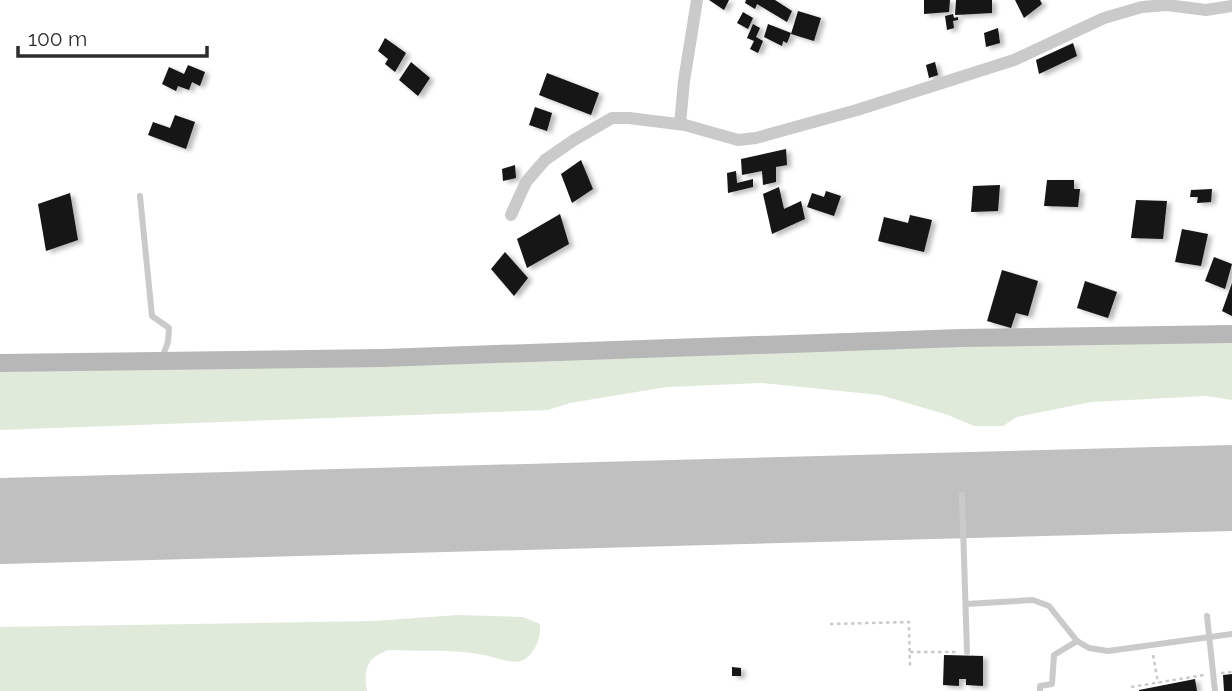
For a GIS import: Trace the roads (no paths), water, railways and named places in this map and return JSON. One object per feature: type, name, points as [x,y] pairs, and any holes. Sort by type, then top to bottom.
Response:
[{"type":"street","points":[[680,124],[697,0]]},
{"type":"street","points":[[511,215],[526,182],[545,160],[612,118],[680,124],[738,140],[755,138],[857,110],[1014,60],[1104,18],[1142,7],[1167,5],[1206,10],[1232,6]]},
{"type":"street","points":[[0,363],[383,358],[947,338],[1232,334]]},
{"type":"lane","points":[[140,196],[152,316],[169,328],[168,342],[161,359]]},
{"type":"lane","points":[[962,495],[967,652]]},
{"type":"lane","points":[[965,604],[1033,600],[1049,606],[1077,641],[1089,648],[1108,651],[1232,634]]},
{"type":"lane","points":[[1206,616],[1215,691]]},
{"type":"lane","points":[[1040,691],[1040,686],[1052,684],[1054,654],[1077,641]]}]
